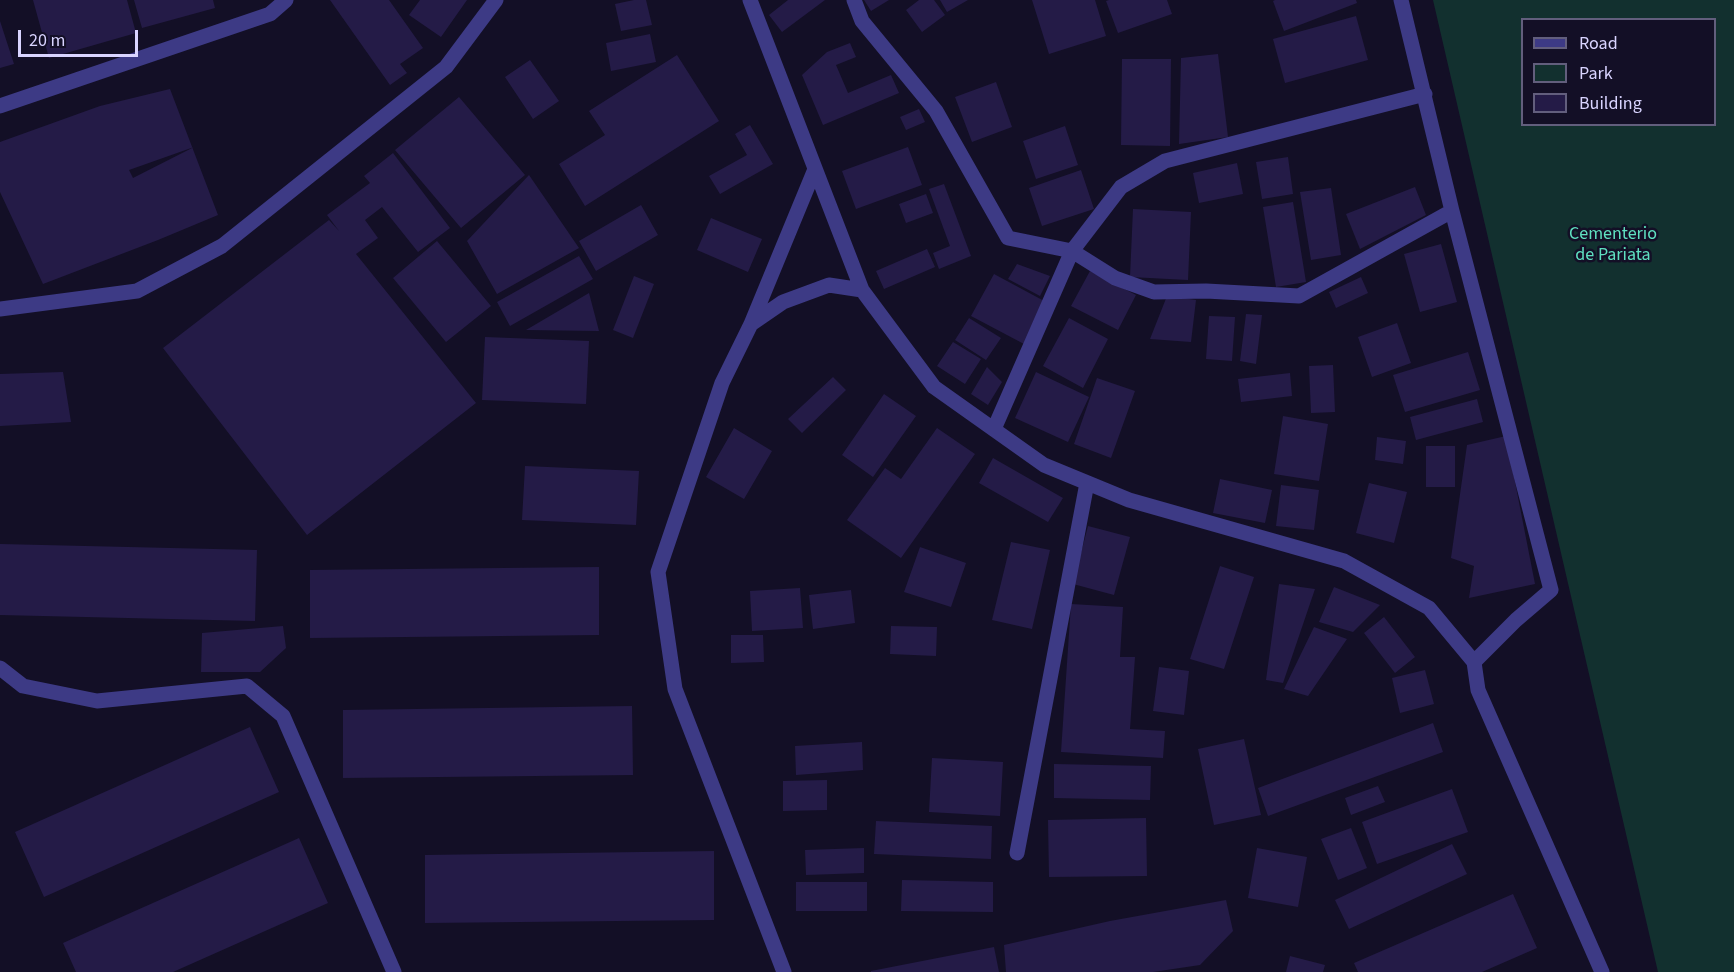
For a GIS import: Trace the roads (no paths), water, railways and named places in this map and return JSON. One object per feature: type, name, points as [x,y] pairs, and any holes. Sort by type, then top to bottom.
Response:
[{"type":"street","points":[[0,106],[270,14],[286,0]]},
{"type":"street","points":[[0,309],[137,291],[222,246],[446,68],[496,0]]},
{"type":"street","points":[[750,0],[862,290],[934,387],[1044,465],[1129,500],[1344,561],[1429,608],[1474,662],[1478,690],[1602,972]]},
{"type":"street","points":[[854,0],[862,21],[936,111],[1008,238],[1072,251],[1115,278],[1154,291],[1299,296],[1452,211]]},
{"type":"street","points":[[1401,0],[1452,211],[1551,590],[1516,620],[1474,662]]},
{"type":"street","points":[[994,429],[1072,251],[1121,187],[1165,161],[1425,94]]},
{"type":"street","points":[[784,972],[675,689],[658,572],[722,383],[751,324],[815,170]]},
{"type":"street","points":[[751,324],[783,302],[829,285],[862,290]]},
{"type":"street","points":[[1017,853],[1087,483]]},
{"type":"street","points":[[0,668],[23,686],[97,702],[247,686],[283,716],[394,972]]},
{"type":"park label","name":"Cementerio de Pariata","points":[[1613,245]]}]
